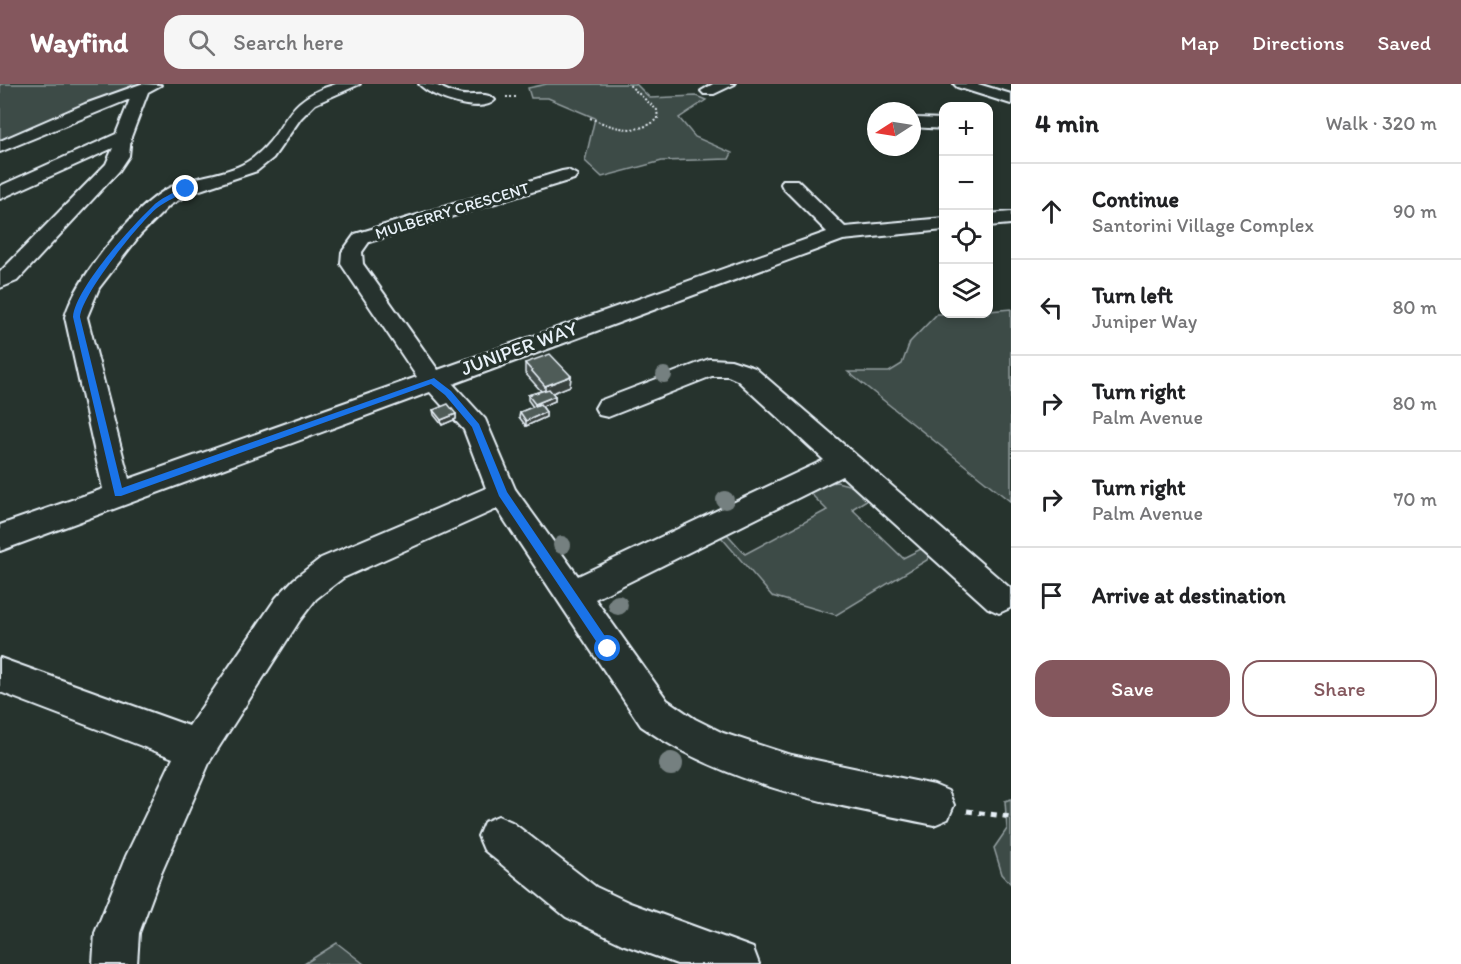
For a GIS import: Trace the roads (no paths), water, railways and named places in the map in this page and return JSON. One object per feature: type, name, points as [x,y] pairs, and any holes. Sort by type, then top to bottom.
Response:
[{"type":"street","points":[[118,493],[76,317],[80,300],[95,278],[160,202],[180,191],[258,162],[276,144],[305,104],[324,93],[352,84]]},
{"type":"street","points":[[427,84],[453,99],[481,101],[473,96],[487,84]]},
{"type":"street","points":[[709,91],[728,84]]},
{"type":"street","points":[[962,84],[1009,98]]},
{"type":"street","points":[[0,281],[9,276],[113,167],[120,156],[123,137],[148,86]]},
{"type":"street","points":[[0,147],[91,107],[148,86]]},
{"type":"street","points":[[993,110],[1009,98]]},
{"type":"street","points":[[921,123],[939,124]]},
{"type":"street","points":[[0,193],[123,137]]},
{"type":"street","name":"MULBERRY CRESCENT","points":[[568,176],[362,238],[351,256],[355,270],[432,380],[448,393],[476,426],[503,494],[649,708],[681,734],[765,766],[839,785],[934,805]]},
{"type":"street","points":[[790,184],[840,234]]},
{"type":"street","points":[[993,220],[1011,218]]},
{"type":"street","name":"JUNIPER WAY","points":[[0,538],[118,493],[840,234],[939,224]]},
{"type":"street","points":[[608,408],[709,367],[731,368],[746,374],[999,598]]},
{"type":"street","points":[[571,595],[845,462]]},
{"type":"street","points":[[115,964],[117,933],[141,871],[197,748],[288,609],[305,589],[332,568],[503,494]]},
{"type":"street","points":[[0,675],[197,748]]},
{"type":"street","points":[[498,836],[580,902],[622,922],[737,964]]}]
